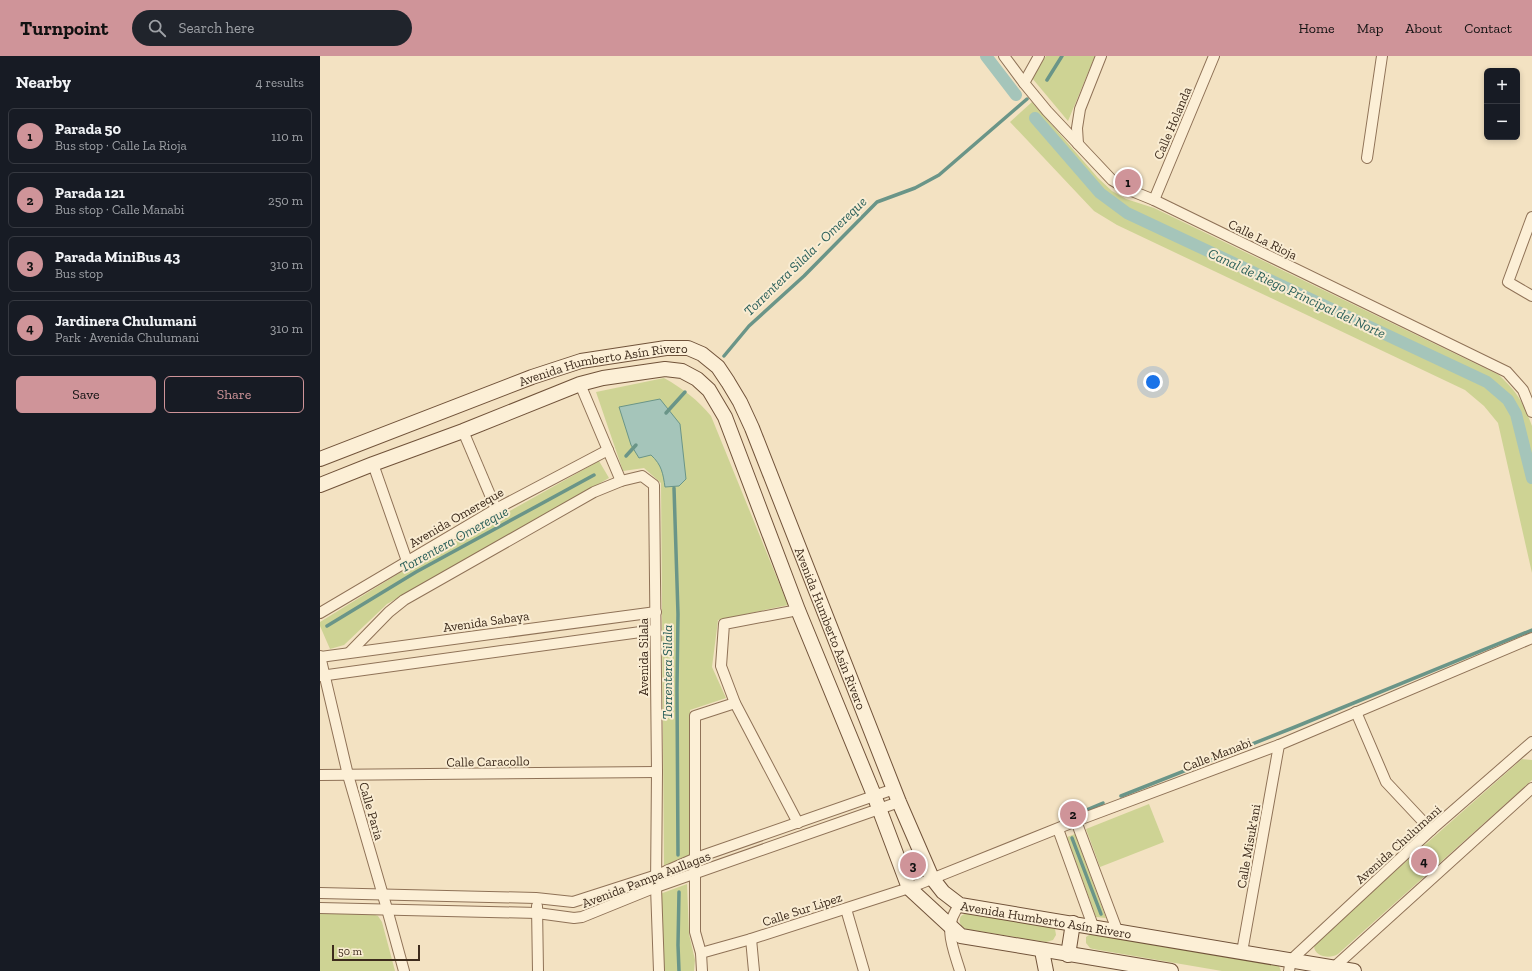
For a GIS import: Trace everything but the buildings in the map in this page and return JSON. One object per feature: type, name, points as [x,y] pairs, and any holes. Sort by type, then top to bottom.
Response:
[{"type":"street","name":"Calle La Rioja","points":[[1004,56],[1047,111],[1112,180],[1127,189],[1154,200],[1507,372],[1523,390],[1532,412]]},
{"type":"street","points":[[1024,83],[1040,56]]},
{"type":"street","points":[[1078,144],[1077,128],[1080,109],[1101,56]]},
{"type":"street","name":"Calle Holanda","points":[[1154,200],[1214,56]]},
{"type":"street","points":[[1367,158],[1382,56]]},
{"type":"street","points":[[1532,216],[1508,282],[1532,296]]},
{"type":"street","name":"Avenida Humberto Asín Rivero","points":[[320,459],[532,377],[581,362],[666,348],[688,348],[702,354],[718,367],[740,402],[752,428],[896,796],[932,878],[943,892],[960,904],[1242,952],[1290,965],[1354,971]]},
{"type":"street","name":"Avenida Humberto Asín Rivero","points":[[320,485],[463,431],[580,384],[603,378],[665,369],[682,371],[697,379],[708,390],[725,417],[798,610],[874,795],[909,888],[961,936],[1042,951],[1171,971]]},
{"type":"street","points":[[350,652],[389,612],[404,600],[594,492],[620,481],[580,384]]},
{"type":"street","points":[[732,437],[752,428]]},
{"type":"street","points":[[463,431],[496,509]]},
{"type":"street","name":"Avenida Omereque","points":[[320,613],[407,560],[496,509],[608,450]]},
{"type":"street","points":[[373,464],[407,560]]},
{"type":"street","name":"Avenida Silala","points":[[620,481],[642,476],[654,485],[657,772],[656,887],[659,971]]},
{"type":"street","points":[[798,610],[724,624],[721,666],[735,702],[798,823]]},
{"type":"street","name":"Avenida Sabaya","points":[[320,657],[656,612]]},
{"type":"street","points":[[322,675],[655,630]]},
{"type":"street","name":"Calle Manabi","points":[[909,888],[1076,821],[1279,745],[1532,638]]},
{"type":"street","name":"Calle Paria","points":[[320,657],[322,675],[348,775],[404,971]]},
{"type":"street","points":[[702,971],[701,953],[695,932],[695,716],[735,702]]},
{"type":"street","points":[[1356,712],[1386,782],[1431,830]]},
{"type":"street","name":"Calle Misuk'ani","points":[[1242,952],[1279,745]]},
{"type":"street","name":"Avenida Chulumani","points":[[1290,965],[1431,830],[1530,748]]},
{"type":"street","name":"Calle Caracollo","points":[[320,775],[657,772]]},
{"type":"street","points":[[1331,969],[1532,788]]},
{"type":"street","name":"Avenida Pampa Aullagas","points":[[320,893],[536,898],[573,902],[657,875],[696,858],[874,795],[896,796]]},
{"type":"street","name":"Avenida Pampa Aullagas","points":[[320,908],[537,913],[574,918],[582,917],[656,887],[879,810],[896,796]]},
{"type":"street","points":[[1076,821],[1117,930]]},
{"type":"street","points":[[1058,829],[1093,926]]},
{"type":"street","name":"Calle Sur Lipez","points":[[701,953],[751,939],[909,888]]},
{"type":"street","points":[[536,898],[538,971]]},
{"type":"street","points":[[960,904],[955,911],[949,926],[950,939],[960,971]]},
{"type":"street","points":[[846,909],[864,971]]},
{"type":"street","points":[[1068,955],[1073,923]]},
{"type":"street","points":[[751,939],[754,971]]},
{"type":"street","points":[[1042,951],[1046,971]]},
{"type":"green space","points":[[1046,56],[1095,56],[1068,121],[1032,78]]},
{"type":"green space","points":[[1032,102],[1098,178],[1112,191],[1126,199],[1154,208],[1499,375],[1519,398],[1526,410],[1532,426],[1532,573],[1498,423],[1484,406],[1465,390],[1117,225],[1094,211],[1010,122]]},
{"type":"green space","points":[[664,378],[689,395],[711,416],[788,605],[718,620],[712,667],[726,698],[690,710],[689,855],[664,866],[661,483],[644,468],[623,471],[596,392]]},
{"type":"green space","points":[[599,461],[609,478],[387,604],[344,645],[330,649],[320,626],[320,622],[406,569]]},
{"type":"green space","points":[[1522,759],[1532,760],[1532,780],[1338,954],[1325,957],[1321,956],[1315,951],[1315,942]]},
{"type":"green space","points":[[1149,804],[1164,842],[1100,867],[1086,829]]},
{"type":"green space","points":[[1075,834],[1106,918],[1096,917],[1067,837]]},
{"type":"green space","points":[[687,884],[689,934],[695,960],[694,971],[662,971],[660,894]]},
{"type":"green space","points":[[320,911],[372,914],[378,916],[382,922],[395,971],[320,971]]},
{"type":"green space","points":[[966,913],[1052,927],[1055,929],[1056,935],[1053,940],[1046,942],[966,929],[962,927],[960,920],[961,916]]},
{"type":"green space","points":[[1092,933],[1277,964],[1281,971],[1222,971],[1093,949],[1086,943],[1086,937]]},
{"type":"water","points":[[660,399],[680,424],[686,479],[679,486],[665,487],[660,466],[651,455],[639,458],[631,445],[619,407]]},
{"type":"waterway","name":"Canal de Riego Principal del Norte","points":[[986,56],[1016,95]]},
{"type":"waterway","name":"Torrentera Silala - Omereque","points":[[1047,80],[1062,56]]},
{"type":"waterway","name":"Torrentera Silala - Omereque","points":[[724,356],[749,326],[804,276],[877,202],[915,188],[939,175],[1027,99]]},
{"type":"waterway","name":"Canal de Riego Principal del Norte","points":[[1035,118],[1100,193],[1127,213],[1487,382],[1508,400],[1516,414],[1532,478]]},
{"type":"waterway","name":"Torrentera Silala - Omereque","points":[[666,413],[685,392]]},
{"type":"waterway","name":"Torrentera Omereque","points":[[626,456],[636,445]]},
{"type":"waterway","name":"Torrentera Omereque","points":[[327,626],[416,572],[594,475]]},
{"type":"waterway","name":"Torrentera Silala","points":[[674,488],[678,614],[678,855]]},
{"type":"waterway","points":[[1121,796],[1532,630]]},
{"type":"waterway","points":[[1079,813],[1103,803]]},
{"type":"waterway","points":[[1072,838],[1101,914]]},
{"type":"waterway","name":"Torrentera Silala","points":[[679,892],[679,971]]},
{"type":"place","name":"Parada 50","points":[[1128,182]]},
{"type":"place","name":"Parada 121","points":[[1073,814]]},
{"type":"place","name":"Jardinera Chulumani","points":[[1424,861]]},
{"type":"place","name":"Parada MiniBus 43","points":[[913,865]]}]
